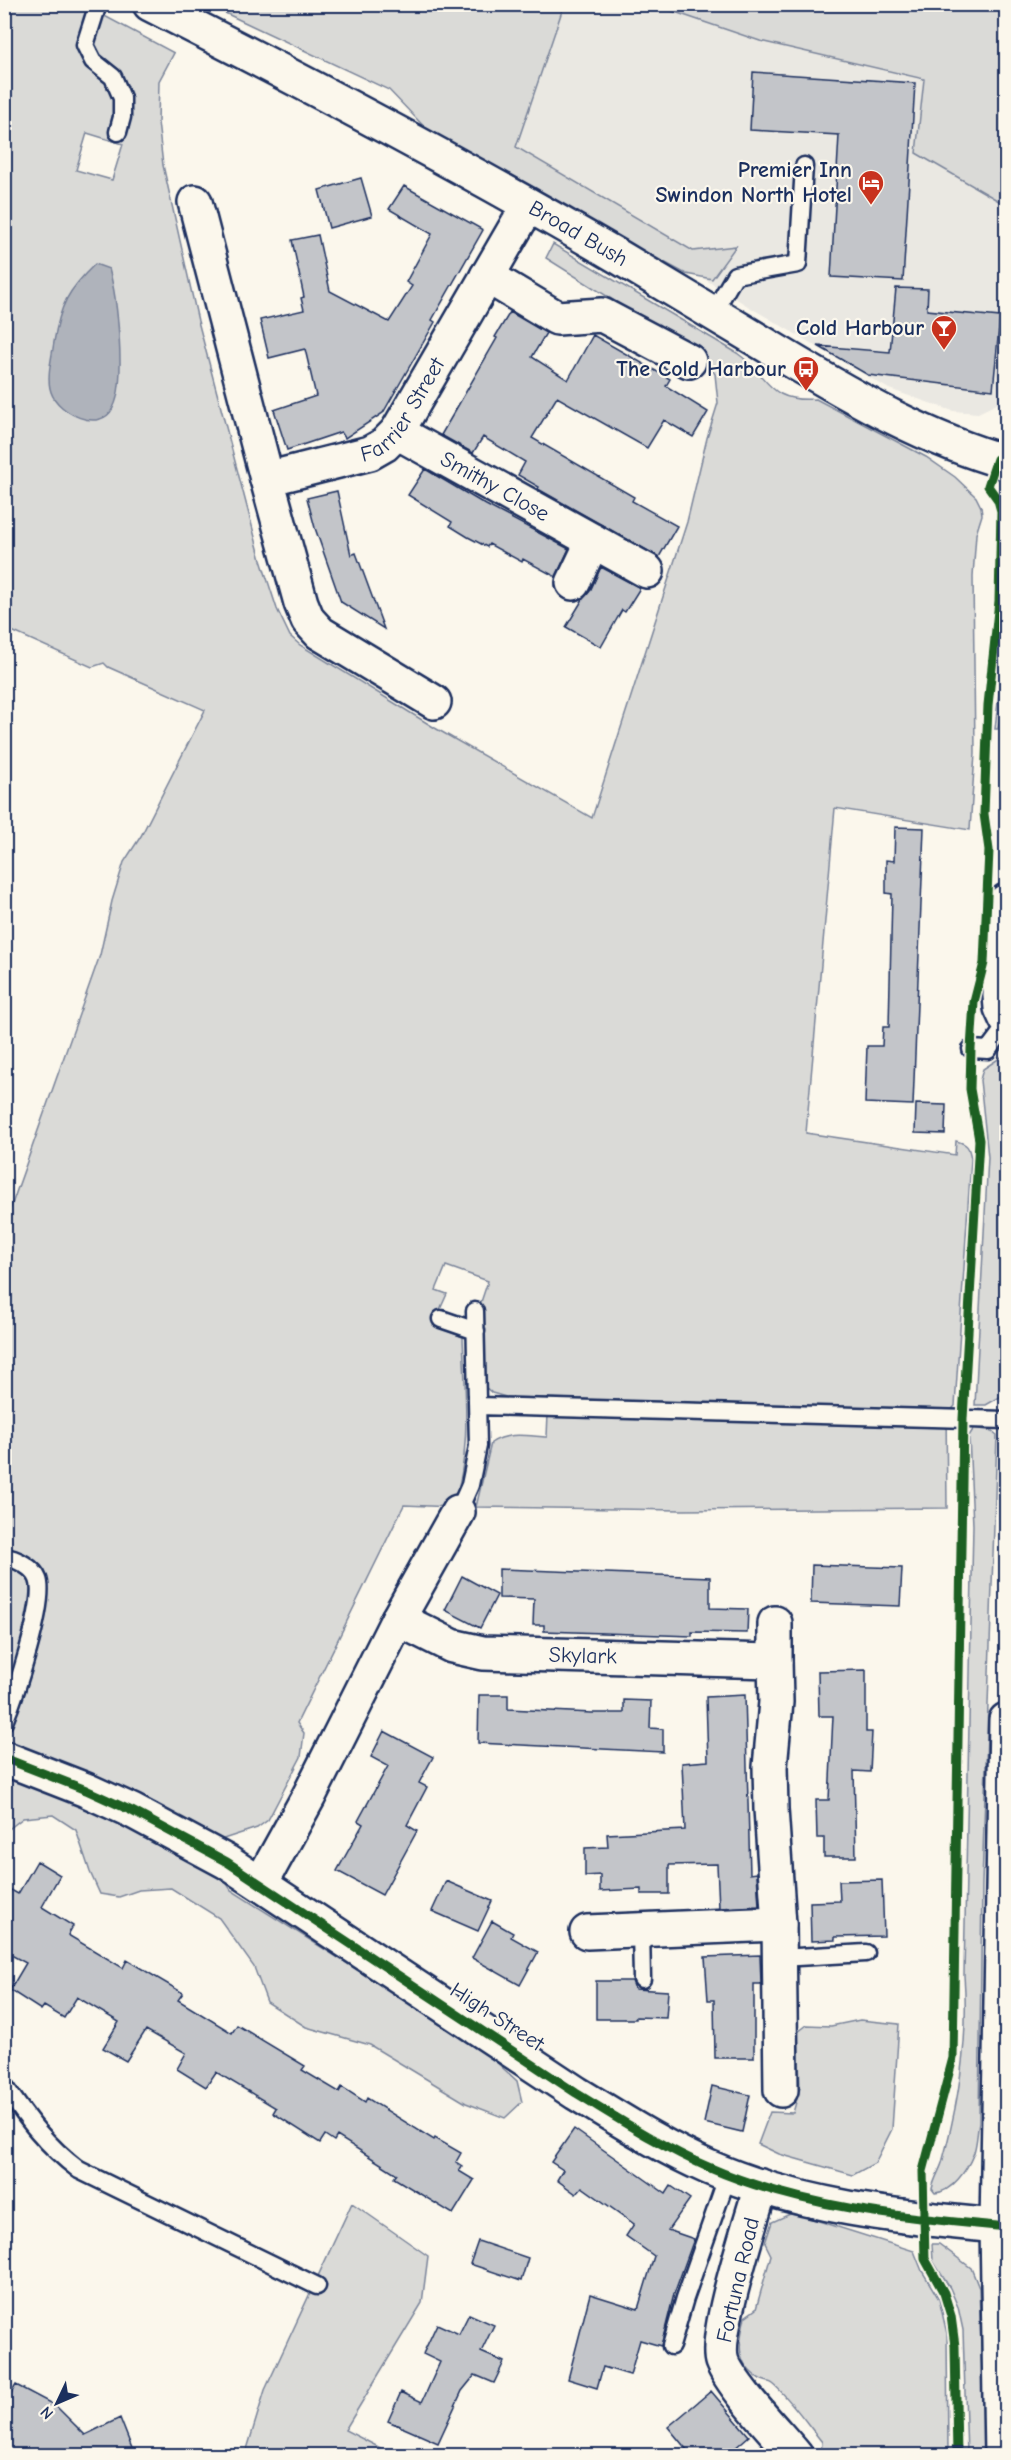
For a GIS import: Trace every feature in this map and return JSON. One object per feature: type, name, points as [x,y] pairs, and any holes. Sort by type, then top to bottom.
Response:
[{"type":"street","name":"Broad Bush","points":[[150,4],[367,117],[528,206],[713,313],[862,403],[931,434],[1006,462]]},
{"type":"street","points":[[195,202],[267,479],[301,603],[308,620],[320,633],[434,702]]},
{"type":"street","name":"Farrier Street","points":[[267,479],[370,453],[384,445],[397,432],[528,206]]},
{"type":"street","points":[[487,276],[557,318],[602,315],[689,361]]},
{"type":"street","name":"Smithy Close","points":[[397,432],[647,571]]},
{"type":"street","points":[[573,583],[594,541]]},
{"type":"street","points":[[1006,901],[1000,996],[1001,1008],[1006,1019]]},
{"type":"street","points":[[261,1883],[309,1796],[398,1618],[458,1512]]},
{"type":"street","name":"Skylark","points":[[398,1618],[452,1646],[483,1653],[775,1660]]},
{"type":"street","points":[[775,1623],[776,1702],[770,1767],[779,1924],[781,2090]]},
{"type":"street","points":[[1001,2456],[1003,2382],[997,2226],[1006,1720]]},
{"type":"street","name":"High Street","points":[[4,1758],[86,1790],[132,1811],[261,1883],[596,2105],[672,2149],[728,2175],[848,2210],[887,2216],[997,2226]]},
{"type":"street","points":[[587,1932],[779,1924]]},
{"type":"street","name":"Fortuna Road","points":[[761,2186],[724,2318],[720,2345],[721,2358],[726,2370],[796,2456]]},
{"type":"lane","points":[[98,4],[85,45],[93,61],[114,77],[122,98],[122,117],[118,132]]},
{"type":"lane","points":[[713,313],[735,275],[798,264],[804,166]]},
{"type":"lane","points":[[971,1049],[988,1050],[1006,1026]]},
{"type":"lane","points":[[458,1512],[476,1465],[478,1446],[475,1311]]},
{"type":"lane","points":[[441,1318],[476,1331]]},
{"type":"lane","points":[[478,1406],[1006,1420]]},
{"type":"lane","points":[[4,1557],[28,1567],[38,1577],[41,1593],[37,1615],[4,1722]]},
{"type":"lane","points":[[641,1929],[642,1980]]},
{"type":"lane","points":[[780,1958],[866,1953]]},
{"type":"lane","points":[[4,2085],[31,2125],[47,2143],[79,2170],[317,2286]]},
{"type":"lane","points":[[671,2346],[685,2298],[728,2175]]},
{"type":"shaded area","points":[[429,4],[732,5],[1006,85],[1006,352],[1001,402],[978,413],[953,411],[889,389],[751,308],[540,177],[406,101]]},
{"type":"shaded area","points":[[5,5],[84,5],[174,53],[159,81],[158,122],[163,165],[198,321],[261,560],[277,609],[290,636],[300,645],[435,728],[592,818],[687,522],[707,438],[718,403],[715,374],[701,355],[546,258],[553,244],[737,353],[778,392],[787,397],[816,399],[926,457],[955,477],[976,497],[981,507],[982,515],[976,534],[973,576],[975,753],[970,830],[835,808],[806,1133],[955,1155],[956,1141],[963,1143],[969,1149],[971,1159],[955,1406],[951,1410],[946,1410],[947,1508],[681,1510],[476,1507],[491,1443],[511,1436],[547,1437],[548,1413],[903,1425],[918,1409],[506,1397],[492,1393],[483,1385],[481,1302],[488,1281],[446,1266],[436,1290],[447,1294],[433,1325],[463,1337],[466,1402],[463,1465],[453,1507],[404,1505],[297,1723],[304,1733],[301,1757],[268,1820],[257,1828],[214,1842],[211,1859],[231,1890],[482,2049],[517,2081],[522,2102],[505,2118],[466,2103],[370,2045],[306,2027],[267,2002],[254,1967],[219,1918],[171,1888],[139,1890],[119,1897],[100,1894],[76,1830],[53,1815],[23,1818],[5,1832],[5,1224],[100,955],[112,901],[124,862],[141,836],[205,710],[108,667],[104,663],[92,667],[5,628]],"holes":[[[87,133],[123,144],[112,180],[76,170]]]},
{"type":"shaded area","points":[[208,5],[564,5],[516,147],[693,251],[736,246],[712,279],[686,274],[436,139],[389,90]]},
{"type":"shaded area","points":[[654,5],[1006,5],[1006,194],[1004,204],[916,153],[924,79],[760,41]]},
{"type":"shaded area","points":[[95,264],[109,269],[117,319],[120,360],[117,396],[113,408],[107,416],[90,420],[70,413],[55,400],[51,392],[49,374],[56,329],[62,308],[78,282]]},
{"type":"shaded area","points":[[1006,628],[1006,703],[998,729],[995,729]]},
{"type":"shaded area","points":[[1006,1054],[1006,1319],[1001,1391],[1000,1397],[986,1405],[975,1405],[988,1157],[980,1080],[983,1069]]},
{"type":"shaded area","points":[[974,1428],[992,1431],[997,1435],[982,1884],[979,2122],[974,2151],[967,2167],[947,2189],[935,2193],[932,2189],[942,2163],[953,2117],[964,2046],[973,1525],[969,1436]]},
{"type":"shaded area","points":[[860,2020],[899,2024],[892,2129],[875,2163],[853,2175],[779,2154],[758,2144],[770,2112],[793,2113],[800,2088],[798,2032],[807,2025],[831,2026]]},
{"type":"shaded area","points":[[352,2203],[428,2256],[422,2303],[345,2430],[394,2455],[245,2456],[265,2390]]},
{"type":"shaded area","points":[[790,2214],[803,2216],[914,2251],[922,2271],[939,2299],[947,2334],[948,2455],[821,2455],[822,2442],[792,2403],[773,2384],[760,2379],[746,2366],[740,2351],[741,2335],[745,2317],[756,2309],[771,2255],[765,2243],[772,2222]]},
{"type":"shaded area","points":[[932,2244],[939,2244],[971,2268],[979,2288],[985,2455],[967,2455],[963,2330],[958,2307],[950,2288],[933,2261]]},
{"type":"building","name":"Premier Inn Swindon North Hotel","points":[[753,72],[915,83],[903,281],[831,277],[839,135],[750,130]]},
{"type":"building","points":[[361,178],[372,216],[329,228],[319,190]]},
{"type":"building","points":[[404,186],[483,230],[432,320],[435,322],[383,413],[345,438],[341,432],[287,450],[274,410],[316,396],[305,349],[269,358],[260,320],[304,310],[301,298],[304,297],[292,240],[318,235],[330,291],[389,322],[412,286],[406,282],[432,234],[389,209]]},
{"type":"building","name":"Cold Harbour","points":[[896,288],[928,289],[927,310],[1000,317],[993,390],[868,375],[818,346],[890,352]]},
{"type":"building","points":[[510,312],[546,333],[532,357],[568,380],[593,335],[670,379],[666,386],[708,412],[693,437],[664,420],[647,448],[557,397],[532,438],[634,497],[632,501],[677,526],[659,557],[538,489],[539,487],[518,475],[525,462],[483,437],[473,453],[441,435]]},
{"type":"building","points":[[425,469],[486,505],[569,549],[556,577],[523,559],[522,562],[489,544],[487,547],[468,537],[450,526],[452,522],[408,495]]},
{"type":"building","points":[[337,491],[351,555],[356,553],[384,629],[341,602],[315,528],[307,498]]},
{"type":"building","points":[[601,567],[640,588],[625,612],[622,610],[601,647],[566,627],[590,591]]},
{"type":"building","points":[[895,827],[924,828],[913,1105],[865,1103],[867,1046],[882,1046],[883,1027],[889,1027],[892,894],[886,893],[886,860],[894,861]]},
{"type":"building","points":[[916,1104],[946,1105],[945,1134],[915,1133]]},
{"type":"building","points":[[812,1565],[902,1568],[900,1606],[811,1603]]},
{"type":"building","points":[[499,1569],[710,1577],[710,1608],[748,1609],[747,1633],[692,1632],[692,1636],[544,1631],[544,1625],[533,1625],[534,1599],[499,1598]]},
{"type":"building","points":[[462,1576],[497,1595],[480,1628],[445,1610]]},
{"type":"building","points":[[866,1670],[866,1732],[872,1732],[870,1772],[854,1771],[856,1857],[824,1857],[824,1838],[817,1838],[816,1800],[829,1800],[833,1716],[819,1716],[818,1671]]},
{"type":"building","points":[[479,1695],[508,1695],[508,1709],[592,1713],[624,1713],[624,1700],[651,1701],[650,1728],[663,1729],[663,1752],[478,1743]]},
{"type":"building","points":[[745,1695],[750,1874],[757,1873],[759,1906],[719,1908],[717,1864],[669,1865],[669,1894],[641,1894],[641,1889],[600,1891],[600,1875],[585,1876],[585,1848],[608,1847],[607,1834],[685,1830],[682,1763],[708,1761],[706,1697]]},
{"type":"building","points":[[384,1731],[433,1757],[419,1783],[427,1787],[407,1825],[417,1831],[382,1895],[337,1871],[363,1824],[358,1821],[388,1766],[371,1757]]},
{"type":"building","points":[[37,1861],[60,1875],[42,1907],[73,1926],[68,1935],[123,1968],[127,1960],[183,1993],[178,2000],[232,2033],[237,2025],[305,2066],[302,2070],[339,2092],[342,2087],[365,2102],[367,2098],[434,2140],[435,2138],[461,2153],[456,2162],[462,2166],[459,2171],[474,2180],[453,2214],[394,2178],[397,2174],[337,2136],[334,2141],[325,2135],[320,2143],[273,2113],[276,2108],[216,2072],[206,2087],[177,2069],[186,2053],[146,2030],[126,2061],[103,2048],[119,2022],[77,1997],[64,2018],[44,2006],[41,2010],[10,1990],[26,1963],[4,1951],[4,1886],[18,1894]]},
{"type":"building","points":[[882,1880],[884,1936],[835,1937],[835,1940],[811,1941],[810,1902],[840,1901],[839,1881]]},
{"type":"building","points":[[446,1881],[492,1901],[478,1931],[432,1911]]},
{"type":"building","points":[[492,1921],[513,1933],[511,1937],[538,1952],[520,1985],[472,1958]]},
{"type":"building","points":[[760,1955],[761,1984],[754,1984],[754,2058],[715,2058],[714,2000],[708,2000],[705,1957]]},
{"type":"building","points":[[596,1981],[632,1981],[635,1989],[668,1991],[666,2018],[596,2019]]},
{"type":"building","points":[[712,2086],[750,2095],[742,2132],[704,2123]]},
{"type":"building","points":[[574,2129],[666,2194],[671,2186],[690,2199],[668,2230],[694,2239],[674,2294],[661,2346],[640,2340],[630,2375],[603,2367],[597,2388],[568,2379],[590,2294],[638,2309],[654,2256],[626,2236],[634,2224],[582,2187],[576,2194],[557,2180],[563,2170],[551,2162]]},
{"type":"building","points":[[478,2241],[528,2258],[521,2281],[470,2264]]},
{"type":"building","points":[[469,2314],[494,2325],[481,2352],[504,2362],[494,2383],[475,2375],[462,2391],[438,2443],[388,2421],[401,2392],[422,2402],[440,2362],[423,2354],[437,2324],[459,2334]]},
{"type":"building","points":[[16,2385],[56,2406],[85,2435],[120,2418],[135,2456],[4,2456],[4,2405]]},
{"type":"building","points":[[711,2391],[749,2436],[726,2456],[692,2456],[668,2427]]},
{"type":"cycle path","points":[[957,2456],[955,2346],[951,2316],[944,2293],[925,2259],[923,2171],[953,2058],[963,1419],[979,1140],[970,1089],[971,1049],[974,1002],[984,963],[989,850],[984,814],[988,705],[999,601],[1001,511],[998,500],[988,486],[997,459]]},
{"type":"cycle path","points":[[4,1758],[86,1790],[132,1811],[227,1862],[576,2093],[674,2151],[743,2181],[814,2201],[886,2214],[997,2226]]},
{"type":"place","name":"Premier Inn Swindon North Hotel","points":[[871,206]]},
{"type":"place","name":"Cold Harbour","points":[[944,351]]},
{"type":"place","name":"The Cold Harbour","points":[[806,392]]}]
